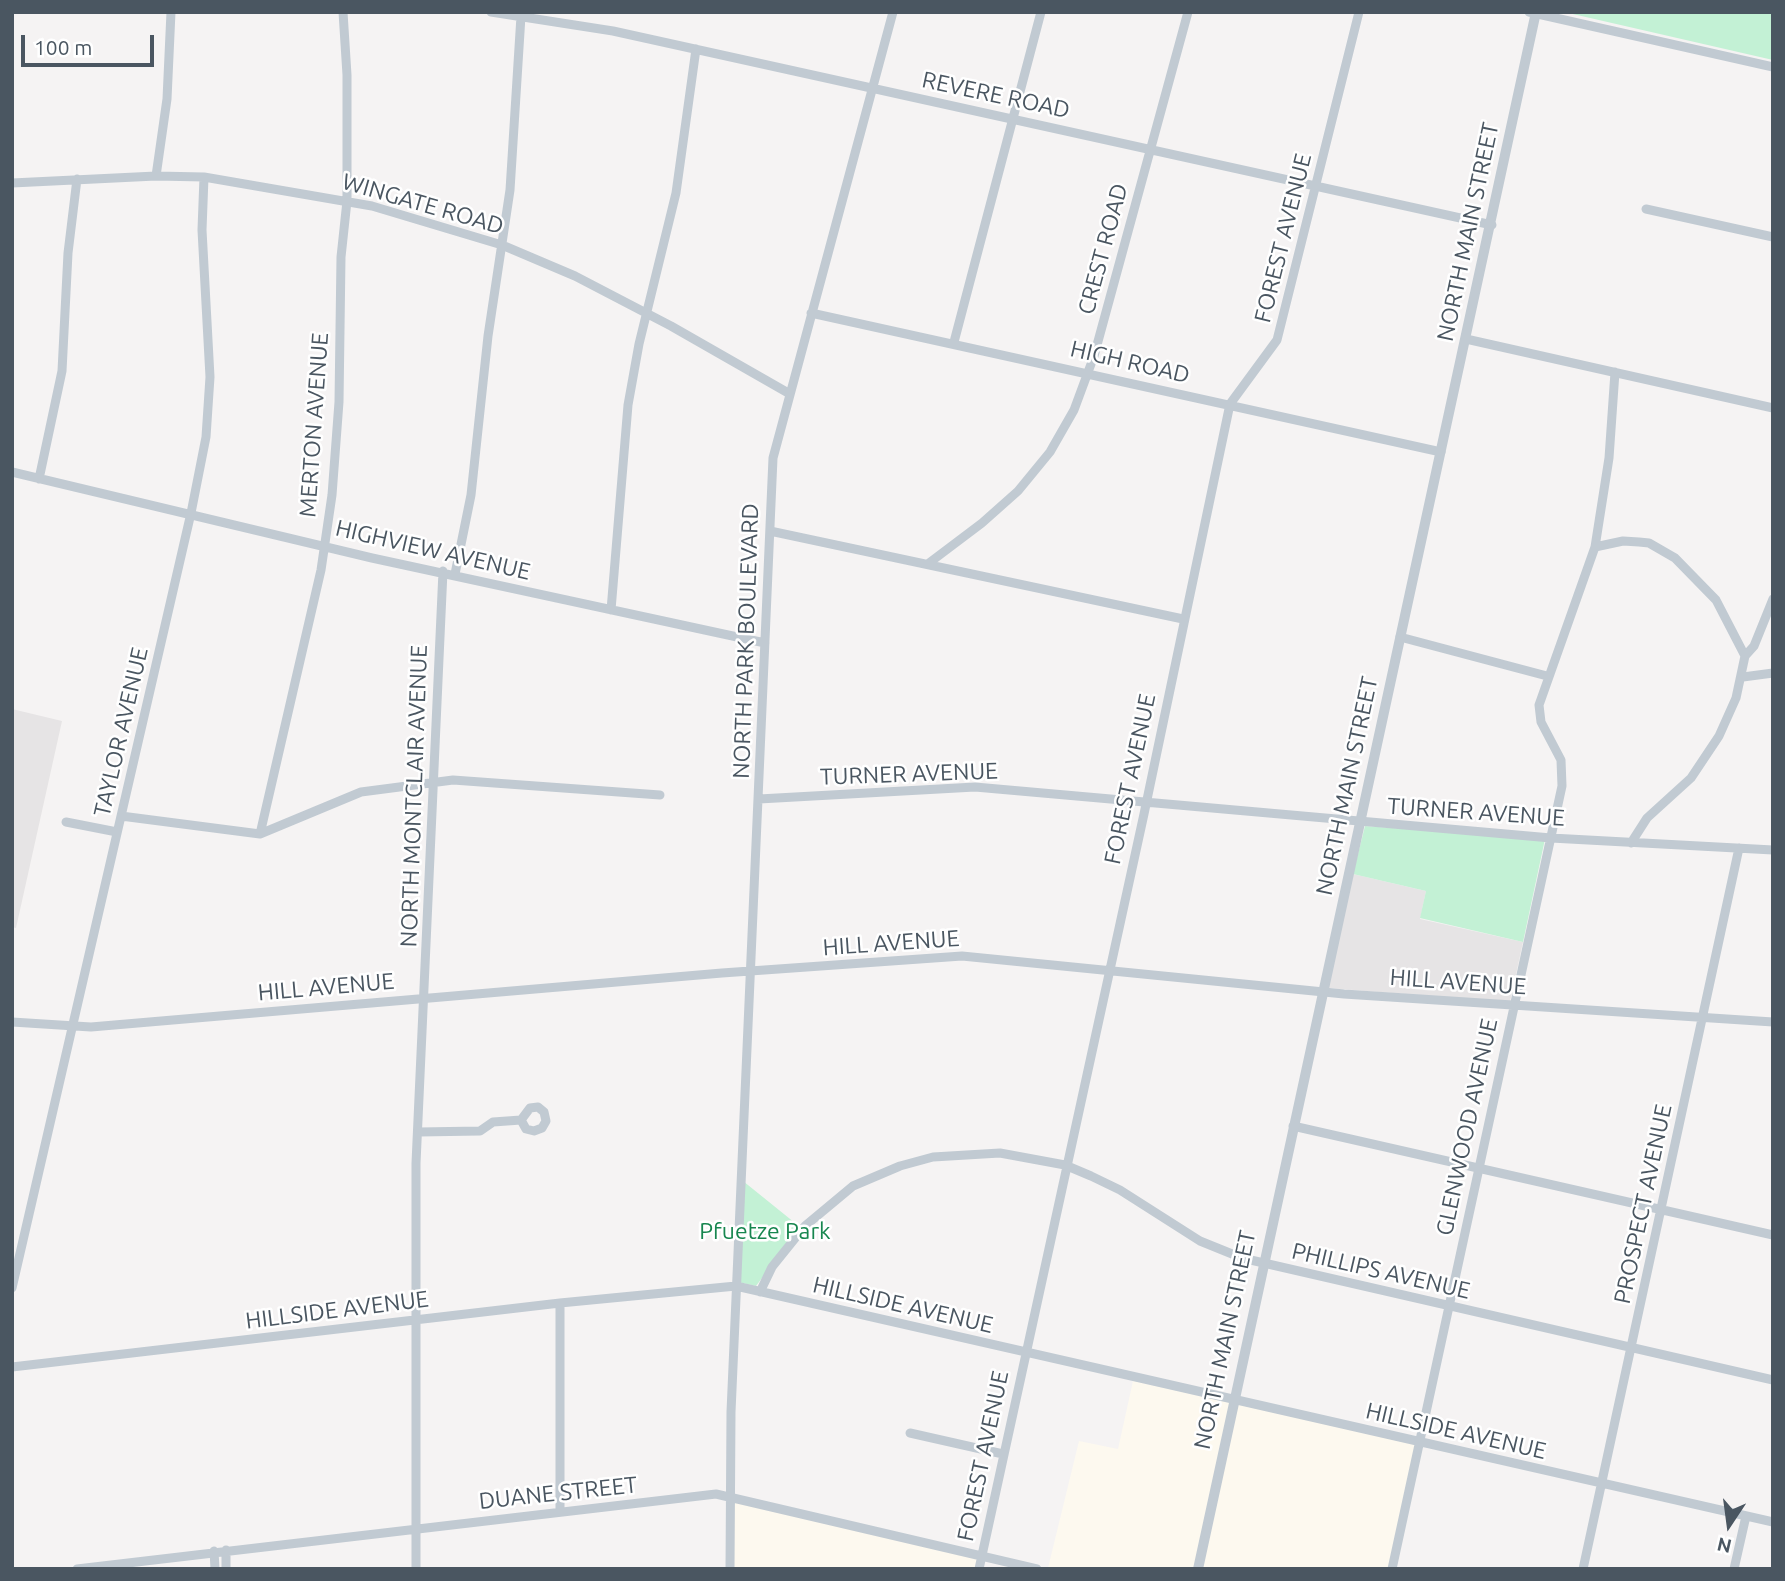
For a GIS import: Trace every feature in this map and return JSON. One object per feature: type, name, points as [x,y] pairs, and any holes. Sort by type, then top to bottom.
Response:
[{"type":"street","points":[[156,176],[169,86],[171,12]]},
{"type":"street","name":"MERTON AVENUE","points":[[260,834],[325,545],[338,434],[341,257],[347,201],[347,75],[343,12]]},
{"type":"street","name":"REVERE ROAD","points":[[491,12],[602,28],[1492,225]]},
{"type":"street","name":"NORTH PARK BOULEVARD","points":[[729,1499],[773,458],[892,12]]},
{"type":"street","points":[[954,342],[1041,12]]},
{"type":"street","name":"CREST ROAD","points":[[929,563],[1000,508],[1037,470],[1065,429],[1089,373],[1188,12]]},
{"type":"street","name":"FOREST AVENUE","points":[[979,1569],[1230,404],[1277,340],[1359,12]]},
{"type":"street","points":[[1534,13],[1773,67]]},
{"type":"street","name":"NORTH MAIN STREET","points":[[1198,1569],[1492,225],[1534,13]]},
{"type":"street","points":[[455,574],[471,495],[486,347],[502,245],[515,135],[521,16]]},
{"type":"street","points":[[611,610],[628,405],[676,193],[696,49]]},
{"type":"street","name":"WINGATE ROAD","points":[[12,184],[156,176],[204,177],[347,201],[502,245],[575,276],[648,313],[790,394]]},
{"type":"street","name":"TAYLOR AVENUE","points":[[12,1287],[191,513],[209,405],[210,340],[202,230],[204,177]]},
{"type":"street","points":[[39,479],[62,372],[68,253],[76,179]]},
{"type":"street","points":[[1646,209],[1773,237]]},
{"type":"street","name":"HIGH ROAD","points":[[811,313],[954,342],[1441,452]]},
{"type":"street","points":[[1466,339],[1773,408]]},
{"type":"street","name":"GLENWOOD AVENUE","points":[[1392,1569],[1477,1168],[1552,838],[1563,771],[1557,748],[1541,722],[1539,705],[1547,676],[1595,547],[1608,470],[1615,372]]},
{"type":"street","name":"HIGHVIEW AVENUE","points":[[12,472],[765,643]]},
{"type":"street","points":[[770,531],[1183,619]]},
{"type":"street","points":[[1595,547],[1631,541],[1649,544],[1675,558],[1716,600],[1745,656],[1743,677],[1719,736],[1702,764],[1680,789],[1638,828],[1631,843]]},
{"type":"street","name":"NORTH MONTCLAIR AVENUE","points":[[416,1569],[415,1320],[419,1132],[443,571]]},
{"type":"street","points":[[1745,656],[1754,646],[1773,598]]},
{"type":"street","points":[[1400,637],[1547,676]]},
{"type":"street","points":[[1743,677],[1773,673]]},
{"type":"street","points":[[121,817],[260,834],[361,792],[453,780],[660,795]]},
{"type":"street","name":"TURNER AVENUE","points":[[759,799],[975,787],[1552,838],[1773,850]]},
{"type":"street","points":[[65,822],[117,832]]},
{"type":"street","name":"PROSPECT AVENUE","points":[[1583,1569],[1739,848]]},
{"type":"street","name":"HILL AVENUE","points":[[12,1022],[72,1026],[962,956],[1323,991],[1773,1022]]},
{"type":"street","points":[[419,1132],[480,1130],[493,1122],[521,1120]]},
{"type":"street","points":[[1293,1126],[1773,1236]]},
{"type":"street","name":"PHILLIPS AVENUE","points":[[760,1292],[772,1267],[815,1216],[853,1186],[886,1171],[933,1157],[978,1152],[1021,1156],[1065,1165],[1120,1190],[1203,1243],[1263,1263],[1773,1380]]},
{"type":"street","name":"HILLSIDE AVENUE","points":[[12,1367],[560,1303],[736,1286],[1773,1522]]},
{"type":"street","points":[[560,1303],[560,1512]]},
{"type":"street","points":[[910,1433],[1003,1454]]},
{"type":"street","name":"DUANE STREET","points":[[77,1569],[716,1494],[1037,1569]]},
{"type":"street","points":[[729,1499],[730,1569]]},
{"type":"street","points":[[1734,1569],[1746,1516]]},
{"type":"street","points":[[226,1550],[226,1569]]},
{"type":"street","points":[[215,1551],[215,1569]]},
{"type":"shaded area","points":[[12,709],[62,721],[16,928],[12,927]]},
{"type":"shaded area","points":[[1353,874],[1426,891],[1420,919],[1523,942],[1510,1002],[1327,988]]},
{"type":"shaded area","points":[[1133,1381],[1232,1403],[1194,1569],[1048,1568],[1079,1441],[1118,1449]]},
{"type":"shaded area","points":[[1237,1404],[1417,1445],[1389,1569],[1200,1569]]},
{"type":"shaded area","points":[[731,1501],[978,1557],[976,1569],[733,1569]]},
{"type":"green space","points":[[1564,12],[1773,12],[1773,60]]},
{"type":"green space","points":[[1365,826],[1545,839],[1523,942],[1420,918],[1426,891],[1353,874]]},
{"type":"green space","name":"Pfuetze Park","points":[[743,1181],[800,1227],[756,1286],[738,1282]]}]
